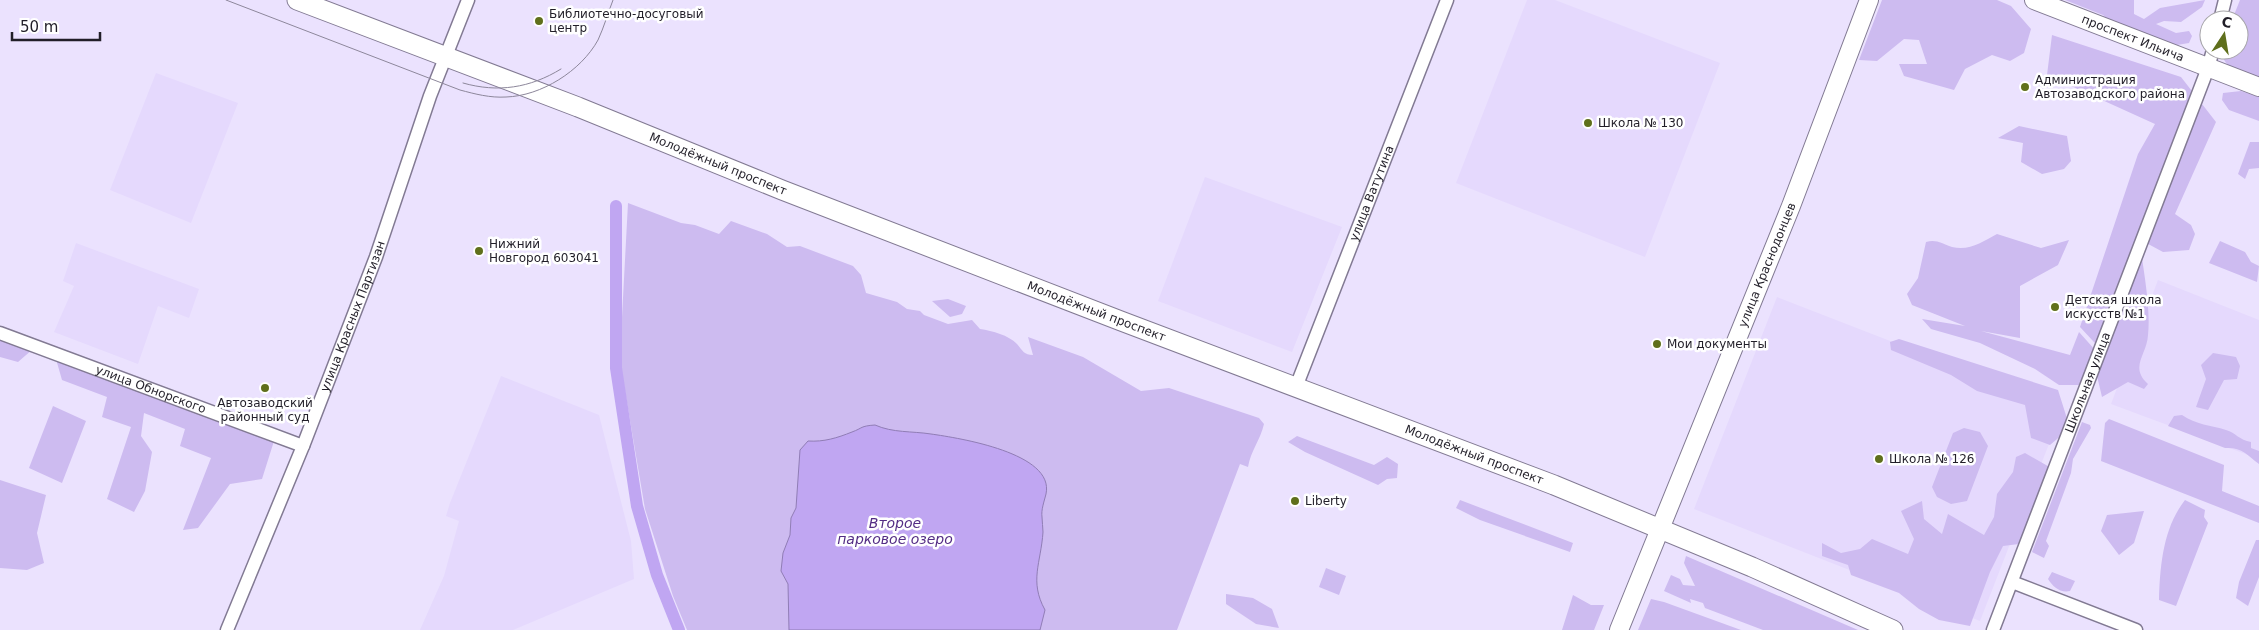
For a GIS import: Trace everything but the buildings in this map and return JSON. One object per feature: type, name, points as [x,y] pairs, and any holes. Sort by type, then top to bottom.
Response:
[{"type":"main road","name":"Молодёжный проспект","points":[[296,0],[578,107],[924,246],[1554,485],[1661,529],[1893,630]]},
{"type":"main road","name":"улица Краснодонцев","points":[[1618,630],[1661,529],[1791,206],[1869,0]]},
{"type":"main road","name":"проспект Ильича","points":[[2034,0],[2259,87]]},
{"type":"street","name":"улица Красных Партизан","points":[[227,630],[303,446],[376,257],[445,57],[468,0]]},
{"type":"street","name":"улица Ватутина","points":[[1296,387],[1447,0]]},
{"type":"street","name":"Школьная улица","points":[[1993,630],[2210,60]]},
{"type":"street","name":"улица Обнорского","points":[[0,333],[303,446]]},
{"type":"street","points":[[2012,582],[2136,630]]},
{"type":"shaded area","name":"Школа № 130","points":[[1527,0],[1555,0],[1720,63],[1645,257],[1456,183]]},
{"type":"shaded area","points":[[1882,0],[1997,0],[2011,6],[2031,29],[2024,53],[2010,61],[1992,55],[1965,69],[1954,90],[1904,76],[1899,64],[1927,64],[1919,40],[1904,39],[1877,61],[1859,60]]},
{"type":"shaded area","points":[[2065,0],[2134,0],[2134,14],[2144,19],[2160,8],[2205,0],[2202,7],[2181,22],[2164,21],[2156,24],[2176,33],[2189,31],[2192,36],[2189,43],[2177,45],[2107,19],[2103,15]]},
{"type":"shaded area","points":[[2240,0],[2259,0],[2259,79],[2235,70],[2225,62],[2224,60],[2249,60],[2249,10],[2236,10]]},
{"type":"shaded area","points":[[2052,35],[2181,77],[2216,122],[2175,214],[2191,225],[2195,234],[2189,250],[2163,252],[2139,239],[2149,325],[2147,342],[2139,366],[2143,378],[2148,384],[2144,389],[2128,382],[2102,397],[2097,376],[2106,355],[2080,327],[2138,154],[2155,124],[2047,75]]},
{"type":"shaded area","points":[[156,73],[238,103],[191,223],[110,190]]},
{"type":"shaded area","points":[[2241,91],[2259,97],[2259,121],[2229,110],[2222,100],[2223,93]]},
{"type":"shaded area","points":[[2019,126],[2067,136],[2071,161],[2064,169],[2042,174],[2021,162],[2023,143],[1998,138]]},
{"type":"shaded area","points":[[2250,142],[2259,142],[2259,168],[2249,169],[2245,179],[2238,174]]},
{"type":"shaded area","points":[[1205,177],[1342,227],[1292,352],[1158,301]]},
{"type":"shaded area","points":[[628,203],[681,223],[695,225],[719,234],[731,221],[767,234],[787,247],[800,246],[853,266],[861,275],[866,293],[897,302],[907,309],[920,311],[924,315],[948,324],[972,320],[980,329],[1005,336],[1017,344],[1024,352],[1033,355],[1028,337],[1083,357],[1141,391],[1169,388],[1259,418],[1264,424],[1260,436],[1248,467],[1240,464],[1177,630],[687,630],[673,596],[645,509],[622,373],[622,317]]},
{"type":"shaded area","points":[[1997,234],[2041,248],[2069,240],[2058,265],[2020,286],[2020,338],[1981,331],[2070,355],[2079,332],[2096,351],[2083,385],[2059,385],[2035,369],[1980,343],[1931,329],[1922,319],[1965,326],[1912,305],[1907,294],[1918,278],[1926,242],[1936,241],[1952,247],[1965,248],[1976,245]]},
{"type":"shaded area","points":[[2220,241],[2245,252],[2251,262],[2259,266],[2257,282],[2209,263]]},
{"type":"shaded area","points":[[76,243],[199,289],[189,318],[158,306],[138,364],[54,332],[74,286],[63,281]]},
{"type":"shaded area","points":[[2158,280],[2259,320],[2259,459],[2111,404]]},
{"type":"shaded area","name":"Школа № 126","points":[[1777,297],[2063,408],[1980,621],[1694,509]]},
{"type":"shaded area","points":[[948,299],[966,306],[962,314],[950,317],[932,301]]},
{"type":"shaded area","points":[[0,336],[33,349],[18,362],[0,357]]},
{"type":"shaded area","points":[[1899,339],[2058,390],[2070,428],[2050,445],[2031,438],[2025,405],[1977,391],[1951,375],[1891,350],[1890,342]]},
{"type":"shaded area","points":[[2213,353],[2236,357],[2240,366],[2237,379],[2224,380],[2208,410],[2196,407],[2206,379],[2201,365]]},
{"type":"shaded area","points":[[56,359],[274,441],[262,479],[230,484],[198,528],[183,530],[211,458],[180,446],[185,429],[144,413],[141,436],[152,452],[145,491],[134,512],[107,499],[131,427],[102,417],[107,397],[62,380]]},
{"type":"shaded area","points":[[501,376],[599,415],[631,541],[634,579],[513,630],[420,630],[444,576],[459,521],[446,516],[450,503]]},
{"type":"shaded area","points":[[53,406],[86,421],[62,483],[29,468]]},
{"type":"shaded area","points":[[2182,415],[2198,423],[2229,431],[2243,440],[2251,442],[2251,448],[2259,451],[2259,464],[2240,450],[2225,448],[2168,426],[2174,416]]},
{"type":"shaded area","points":[[2109,419],[2224,465],[2222,491],[2259,506],[2259,523],[2101,461],[2105,423]]},
{"type":"shaded area","points":[[2082,422],[2090,425],[2091,428],[2073,459],[2071,473],[2046,541],[2049,546],[2044,558],[2032,552]]},
{"type":"shaded area","points":[[1964,428],[1980,432],[1988,446],[1967,501],[1951,504],[1937,497],[1932,487],[1953,433]]},
{"type":"shaded area","points":[[1297,436],[1374,465],[1387,457],[1398,464],[1397,478],[1387,479],[1378,485],[1305,452],[1288,442]]},
{"type":"shaded area","points":[[2025,453],[2053,469],[2019,544],[2003,546],[1990,572],[1970,626],[1939,620],[1919,609],[1899,593],[1851,575],[1848,565],[1822,556],[1822,543],[1841,553],[1860,549],[1872,539],[1908,554],[1914,539],[1901,511],[1922,501],[1924,519],[1942,534],[1948,514],[1984,535],[1994,517],[1997,494],[2013,472],[2016,457]]},
{"type":"shaded area","points":[[0,480],[46,495],[37,533],[44,563],[27,570],[0,568]]},
{"type":"shaded area","points":[[1460,500],[1573,543],[1570,552],[1480,520],[1456,508]]},
{"type":"shaded area","points":[[2185,500],[2205,510],[2204,517],[2208,523],[2176,606],[2159,600],[2160,574],[2167,535]]},
{"type":"shaded area","points":[[2144,511],[2134,543],[2119,555],[2101,531],[2107,515]]},
{"type":"shaded area","points":[[2256,540],[2259,540],[2259,577],[2248,606],[2236,598],[2239,582]]},
{"type":"shaded area","points":[[1686,556],[1858,630],[1763,630],[1705,608],[1703,603],[1690,599],[1691,603],[1664,591],[1671,575],[1680,579],[1683,585],[1695,586],[1684,563]]},
{"type":"shaded area","points":[[1326,568],[1346,576],[1339,595],[1319,587]]},
{"type":"shaded area","points":[[2052,572],[2075,581],[2070,591],[2057,589],[2052,585],[2048,579]]},
{"type":"shaded area","points":[[1226,594],[1253,598],[1272,609],[1279,628],[1256,624],[1226,604]]},
{"type":"shaded area","points":[[1573,595],[1591,605],[1604,605],[1594,630],[1562,630]]},
{"type":"shaded area","points":[[1651,599],[1664,602],[1741,630],[1638,630]]},
{"type":"water","name":"Второе парковое озеро","points":[[875,425],[882,428],[944,436],[982,444],[1021,458],[1036,468],[1045,480],[1046,494],[1042,512],[1043,532],[1037,572],[1040,600],[1045,610],[1040,630],[789,630],[788,584],[781,571],[783,553],[790,535],[791,518],[796,508],[800,450],[808,441],[830,439]]},
{"type":"waterway","points":[[616,206],[616,368],[637,506],[657,575],[679,630]]},
{"type":"tram line","points":[[226,0],[460,90],[500,97],[519,96],[533,92],[559,80],[571,71],[591,51],[598,40],[613,0]]},
{"type":"tram line","points":[[463,83],[489,88],[514,87],[538,81],[561,69]]},
{"type":"place","name":"Библиотечно-досуговый центр","points":[[539,21]]},
{"type":"place","name":"Администрация Автозаводского района","points":[[2025,87]]},
{"type":"place","name":"Школа № 130","points":[[1588,123]]},
{"type":"place","name":"Нижний Новгород 603041","points":[[479,251]]},
{"type":"place","name":"Детская школа искусств №1","points":[[2055,307]]},
{"type":"place","name":"Мои документы","points":[[1657,344]]},
{"type":"place","name":"Автозаводский районный суд","points":[[265,388]]},
{"type":"place","name":"Школа № 126","points":[[1879,459]]},
{"type":"place","name":"Liberty","points":[[1295,501]]}]
